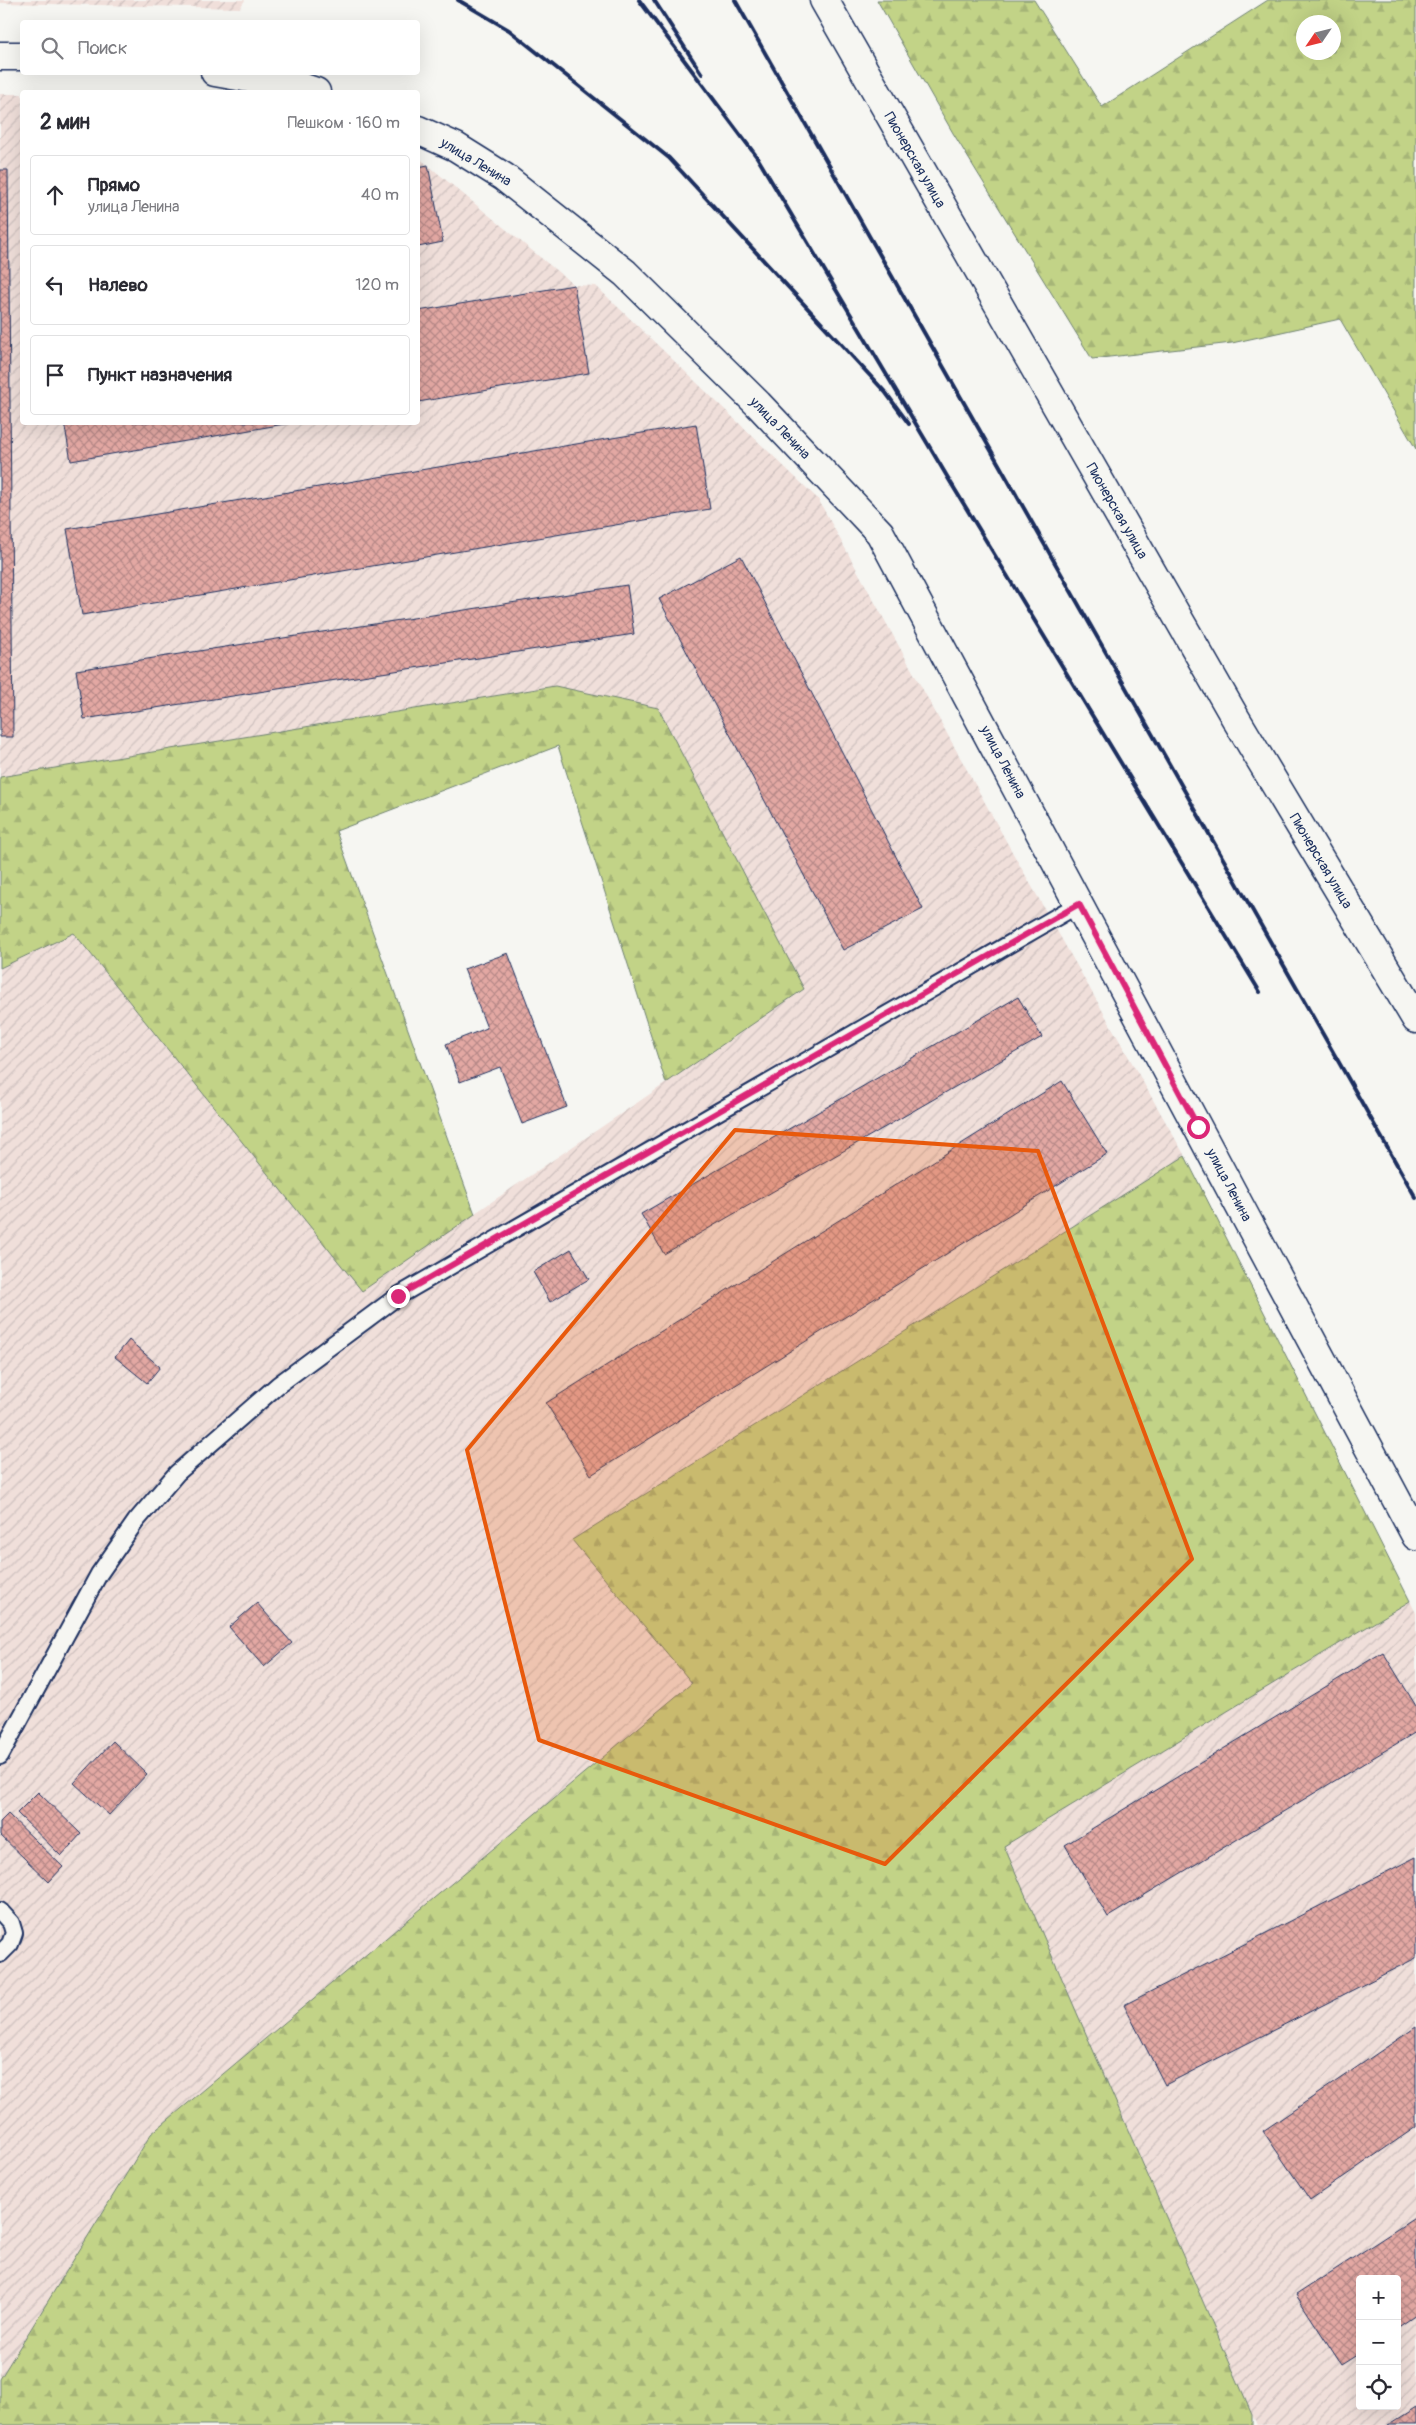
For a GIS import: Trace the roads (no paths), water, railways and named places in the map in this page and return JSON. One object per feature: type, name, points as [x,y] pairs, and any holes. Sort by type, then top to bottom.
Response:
[{"type":"street","name":"Пионерская улица","points":[[824,0],[1236,719],[1413,1007]]},
{"type":"street","points":[[0,56],[20,56]]},
{"type":"street","points":[[231,75],[309,90]]},
{"type":"street","name":"улица Ленина","points":[[420,131],[456,147],[504,177],[625,273],[758,404],[880,533],[1416,1536]]},
{"type":"lane","points":[[0,1756],[99,1574],[136,1521],[177,1473],[278,1386],[398,1296],[1079,904]]},
{"type":"lane","points":[[0,1911],[11,1923],[14,1932],[10,1944],[0,1954]]},
{"type":"railway","points":[[458,0],[509,30],[669,158],[886,393],[909,424]]},
{"type":"railway","points":[[639,0],[757,157],[951,483],[1260,992]]},
{"type":"railway","points":[[654,0],[702,74]]},
{"type":"railway","points":[[735,0],[1416,1198]]}]
